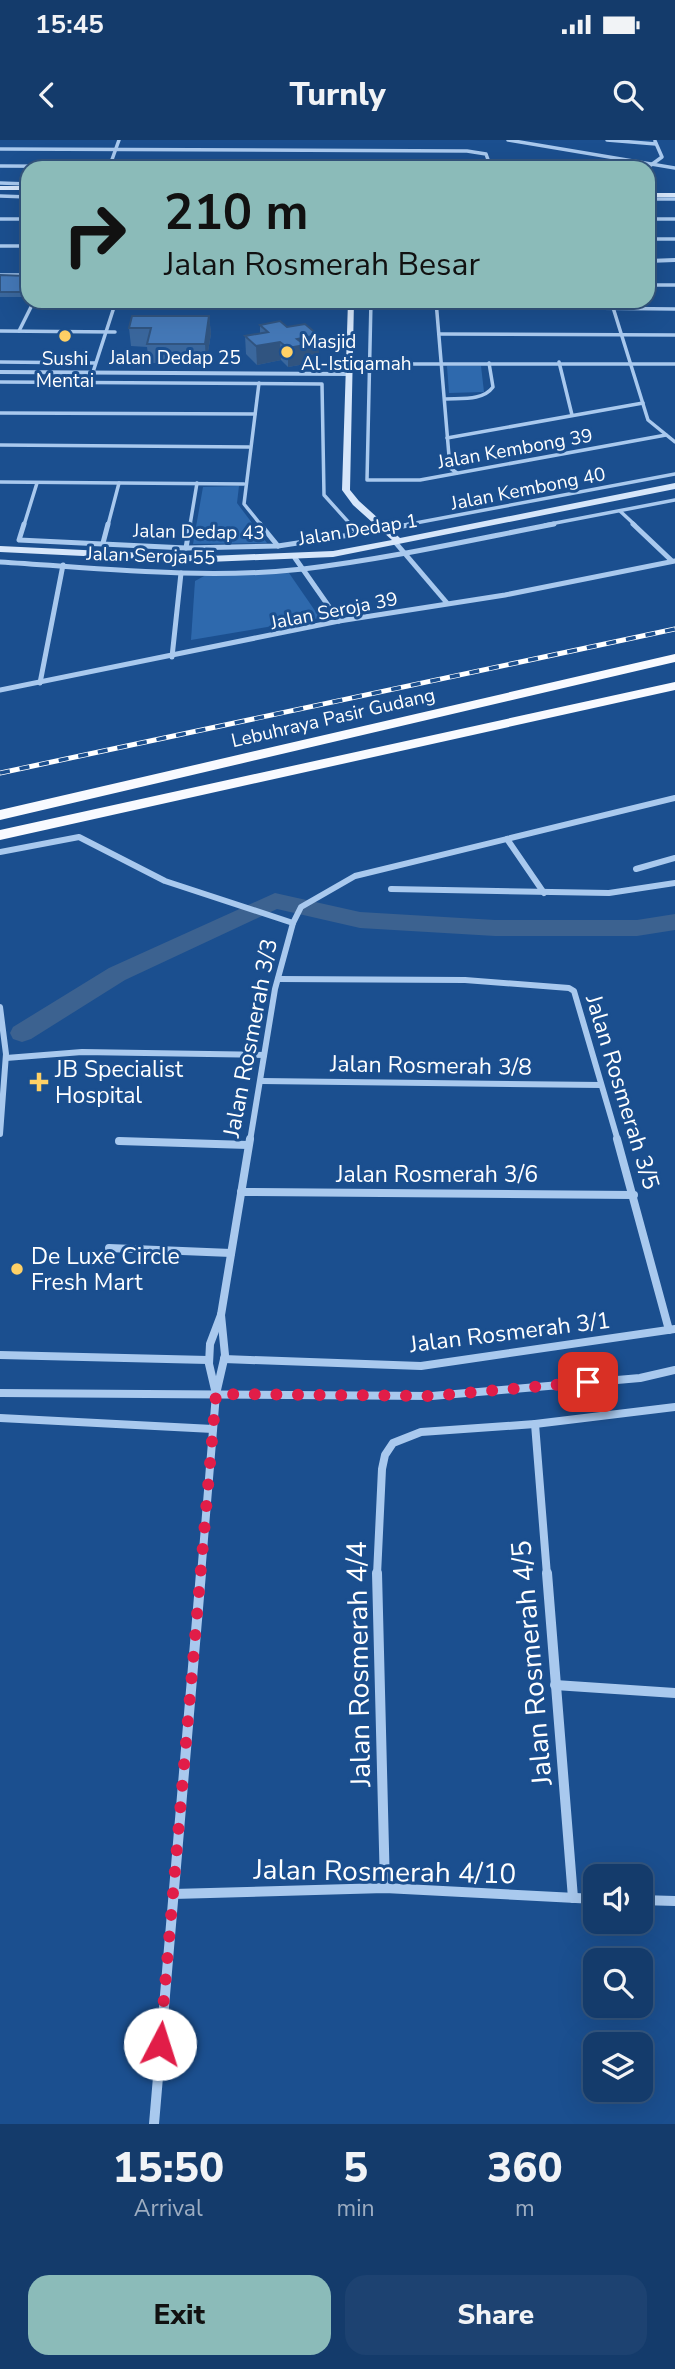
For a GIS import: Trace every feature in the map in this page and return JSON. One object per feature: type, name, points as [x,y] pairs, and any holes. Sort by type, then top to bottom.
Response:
[{"type":"highway","points":[[670,659],[650,671],[649,677],[675,684]]},
{"type":"highway","name":"Lebuhraya Pasir Gudang","points":[[0,815],[670,659]]},
{"type":"highway","name":"Lebuhraya Pasir Gudang","points":[[0,835],[515,723],[675,684]]},
{"type":"highway","points":[[515,723],[562,706],[571,699],[559,691],[526,692]]},
{"type":"main road","points":[[0,190],[21,190]]},
{"type":"main road","points":[[655,195],[675,195]]},
{"type":"main road","points":[[351,308],[346,490],[361,515],[394,542]]},
{"type":"main road","name":"Jalan Dedap 1","points":[[0,549],[208,559],[295,558],[333,554],[675,486]]},
{"type":"street","points":[[111,161],[119,140]]},
{"type":"street","points":[[351,140],[351,150]]},
{"type":"street","points":[[508,140],[629,161]]},
{"type":"street","points":[[607,140],[655,142],[662,157],[655,163]]},
{"type":"street","points":[[201,150],[203,141]]},
{"type":"street","points":[[297,150],[298,142]]},
{"type":"street","points":[[0,149],[382,150],[480,153],[489,156],[490,161]]},
{"type":"street","points":[[207,161],[210,150]]},
{"type":"street","points":[[290,161],[292,150]]},
{"type":"street","points":[[382,150],[383,161]]},
{"type":"street","points":[[655,165],[675,168]]},
{"type":"street","points":[[0,166],[21,166]]},
{"type":"street","points":[[0,219],[21,219]]},
{"type":"street","points":[[655,219],[675,219]]},
{"type":"street","points":[[655,239],[675,239]]},
{"type":"street","points":[[0,246],[21,246]]},
{"type":"street","points":[[655,261],[675,260]]},
{"type":"street","points":[[0,275],[21,275]]},
{"type":"street","points":[[655,285],[675,285]]},
{"type":"street","points":[[19,331],[30,308]]},
{"type":"street","points":[[93,372],[114,308]]},
{"type":"street","points":[[371,308],[372,364],[675,364]]},
{"type":"street","points":[[436,308],[450,468],[457,473]]},
{"type":"street","points":[[525,308],[675,309]]},
{"type":"street","points":[[614,309],[648,420],[675,442]]},
{"type":"street","points":[[0,331],[115,332]]},
{"type":"street","points":[[439,334],[675,335]]},
{"type":"street","points":[[0,362],[95,363]]},
{"type":"street","points":[[559,362],[572,415]]},
{"type":"street","points":[[445,399],[478,397],[490,392],[493,387],[489,363]]},
{"type":"street","name":"Jalan Kembong 39","points":[[372,364],[367,480],[420,480],[666,435]]},
{"type":"street","points":[[2,372],[0,383],[322,384],[324,495],[358,533]]},
{"type":"street","name":"Jalan Dedap 25","points":[[2,372],[349,374]]},
{"type":"street","points":[[259,383],[248,447],[244,504],[278,546]]},
{"type":"street","points":[[447,438],[643,403]]},
{"type":"street","points":[[0,412],[255,414]]},
{"type":"street","points":[[0,445],[248,447]]},
{"type":"street","name":"Jalan Kembong 40","points":[[381,530],[675,474]]},
{"type":"street","points":[[0,482],[244,484]]},
{"type":"street","name":"Jalan Dedap 43","points":[[37,483],[19,540],[186,548],[278,546],[381,530]]},
{"type":"street","points":[[103,543],[119,483]]},
{"type":"street","points":[[186,548],[197,483]]},
{"type":"street","name":"Jalan Seroja 55","points":[[0,562],[181,573],[301,569],[404,553],[675,500]]},
{"type":"street","points":[[620,510],[674,561]]},
{"type":"street","points":[[394,542],[447,604]]},
{"type":"street","points":[[295,558],[339,621]]},
{"type":"street","name":"Jalan Seroja 39","points":[[0,690],[339,621],[505,595],[674,561]]},
{"type":"street","points":[[40,683],[63,565]]},
{"type":"street","points":[[172,657],[181,573]]},
{"type":"street","name":"Jalan Rosmerah 3/3","points":[[216,1394],[208,1360],[212,1331],[221,1315],[278,979],[293,923],[301,908],[312,899],[355,876],[675,798]]},
{"type":"street","points":[[0,852],[79,836],[165,881],[293,923]]},
{"type":"street","points":[[507,839],[544,892]]},
{"type":"street","points":[[636,869],[675,858]]},
{"type":"street","points":[[391,889],[609,893],[675,883]]},
{"type":"street","name":"Jalan Rosmerah 3/5","points":[[278,979],[464,980],[569,988],[574,991],[672,1329]]},
{"type":"street","points":[[0,1007],[6,1028],[0,1134]]},
{"type":"street","points":[[6,1058],[82,1052],[264,1055]]},
{"type":"street","name":"Jalan Rosmerah 3/8","points":[[261,1081],[601,1085]]},
{"type":"street","points":[[119,1141],[248,1145]]},
{"type":"street","name":"Jalan Rosmerah 3/6","points":[[240,1192],[634,1195]]},
{"type":"street","points":[[109,1248],[231,1253]]},
{"type":"street","name":"Jalan Rosmerah 3/3","points":[[216,1394],[223,1377],[226,1331],[221,1315]]},
{"type":"street","name":"Jalan Rosmerah 3/1","points":[[224,1359],[421,1366],[672,1329]]},
{"type":"street","points":[[0,1355],[208,1360]]},
{"type":"street","points":[[0,1393],[432,1396],[640,1378],[675,1370]]},
{"type":"street","points":[[154,2124],[216,1394]]},
{"type":"street","points":[[535,1424],[675,1407]]},
{"type":"street","points":[[0,1419],[213,1429]]},
{"type":"street","name":"Jalan Rosmerah 4/4","points":[[385,1888],[377,1585],[382,1469],[386,1455],[393,1443],[421,1432],[535,1424]]},
{"type":"street","name":"Jalan Rosmerah 4/5","points":[[535,1424],[573,1898]]},
{"type":"street","points":[[555,1685],[675,1693]]},
{"type":"street","name":"Jalan Rosmerah 4/10","points":[[173,1894],[385,1888],[583,1898]]},
{"type":"street","points":[[653,1900],[675,1901]]},
{"type":"shaded area","points":[[447,366],[481,366],[484,392],[449,393]]},
{"type":"shaded area","points":[[239,486],[237,503],[267,543],[193,544],[203,487]]},
{"type":"shaded area","points":[[289,573],[320,618],[191,640],[195,581],[206,575]]},
{"type":"building","points":[[0,275],[21,276],[21,292],[0,292]]},
{"type":"building","points":[[132,316],[209,316],[205,344],[147,344],[151,328],[129,328]]},
{"type":"building","points":[[280,321],[287,327],[305,324],[318,335],[297,339],[305,345],[288,348],[280,342],[256,346],[245,336],[268,332],[260,325]]},
{"type":"waterway","points":[[22,1033],[117,974],[275,901],[360,920],[495,928],[637,928],[675,922]]},
{"type":"railway","points":[[0,773],[675,629]]},
{"type":"place","name":"Sushi Mentai","points":[[65,336]]},
{"type":"place","name":"Masjid Al-Istiqamah","points":[[287,352]]},
{"type":"place","name":"JB Specialist Hospital","points":[[39,1082]]},
{"type":"place","name":"De Luxe Circle Fresh Mart","points":[[17,1269]]},
{"type":"route","points":[[160,2044],[216,1394],[432,1396],[588,1382]]}]
